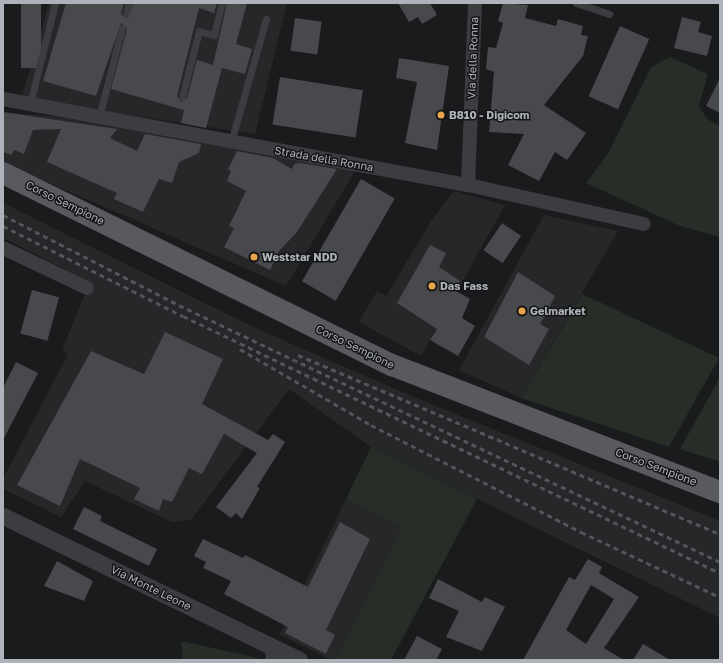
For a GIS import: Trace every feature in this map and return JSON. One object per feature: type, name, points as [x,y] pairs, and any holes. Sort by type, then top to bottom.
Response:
[{"type":"main road","name":"Corso Sempione","points":[[3,173],[392,366],[720,492]]},
{"type":"street","name":"Via della Ronna","points":[[468,185],[475,3]]},
{"type":"street","name":"Strada della Ronna","points":[[3,99],[468,185],[644,224]]},
{"type":"street","points":[[3,248],[88,288]]},
{"type":"street","name":"Via Monte Leone","points":[[3,516],[273,654],[299,660]]},
{"type":"lane","points":[[30,104],[55,3]]},
{"type":"lane","points":[[126,13],[129,3]]},
{"type":"lane","points":[[182,97],[199,31],[214,35],[222,3]]},
{"type":"lane","points":[[576,3],[609,14]]},
{"type":"lane","points":[[231,142],[266,18]]},
{"type":"lane","points":[[99,117],[122,28]]},
{"type":"shaded area","points":[[49,3],[287,3],[255,134],[21,99]]},
{"type":"shaded area","points":[[670,57],[708,74],[699,106],[707,119],[720,126],[720,237],[680,226],[586,183],[607,155],[651,67]]},
{"type":"shaded area","points":[[3,112],[66,118],[355,171],[286,286],[3,163]]},
{"type":"shaded area","points":[[454,191],[505,205],[421,356],[359,322],[377,291],[386,296],[431,221]]},
{"type":"shaded area","points":[[3,203],[255,328],[409,395],[720,521],[720,618],[371,447],[289,389],[191,520],[172,522],[85,481],[61,517],[3,489],[3,479],[68,354],[62,350],[90,282],[3,238]]},
{"type":"shaded area","points":[[544,215],[618,231],[521,398],[459,370]]},
{"type":"shaded area","points":[[582,294],[719,358],[669,447],[521,398]]},
{"type":"shaded area","points":[[720,377],[720,462],[680,449]]},
{"type":"shaded area","points":[[371,447],[477,499],[391,660],[341,660],[338,658],[402,527],[346,499]]},
{"type":"shaded area","points":[[346,499],[404,527],[339,660],[332,660],[280,635]]},
{"type":"shaded area","points":[[181,641],[258,658],[259,660],[183,660]]},
{"type":"building","points":[[21,3],[41,3],[41,68],[21,68]]},
{"type":"building","points":[[66,3],[124,3],[121,14],[127,18],[134,3],[217,3],[214,13],[199,8],[177,96],[181,102],[187,98],[197,60],[213,65],[227,3],[247,3],[236,44],[252,49],[245,74],[222,68],[206,128],[181,123],[184,110],[111,89],[127,29],[121,23],[96,96],[43,81]]},
{"type":"building","points":[[398,3],[430,3],[437,15],[422,24],[418,17],[409,22]]},
{"type":"building","points":[[503,3],[528,5],[525,18],[556,26],[558,19],[583,26],[581,35],[588,36],[583,56],[544,105],[586,133],[567,160],[555,152],[539,181],[508,165],[524,134],[489,132],[494,72],[486,69],[488,47],[496,48],[503,23],[498,21]]},
{"type":"building","points":[[682,17],[701,22],[698,32],[712,36],[707,56],[674,48]]},
{"type":"building","points":[[295,18],[322,22],[317,54],[290,51]]},
{"type":"building","points":[[620,26],[649,39],[618,109],[589,96]]},
{"type":"building","points":[[399,58],[449,66],[437,150],[405,143],[417,82],[396,78]]},
{"type":"building","points":[[280,77],[363,90],[355,138],[272,124]]},
{"type":"building","points":[[720,78],[720,113],[706,106]]},
{"type":"building","points":[[3,112],[117,129],[110,138],[137,151],[145,134],[201,144],[199,153],[179,162],[172,183],[159,179],[143,212],[114,199],[117,193],[47,162],[61,129],[33,130],[24,154],[14,150],[12,155],[3,152]]},
{"type":"building","points":[[237,151],[273,158],[292,169],[294,164],[300,163],[337,169],[297,232],[279,251],[270,270],[224,247],[234,228],[229,226],[246,191],[227,181],[231,171],[228,169]]},
{"type":"building","points":[[361,179],[395,199],[336,301],[302,281]]},
{"type":"building","points":[[502,223],[521,236],[503,263],[484,250]]},
{"type":"building","points":[[430,245],[446,253],[439,267],[460,281],[456,291],[470,299],[462,318],[475,326],[458,356],[430,340],[437,329],[397,303]]},
{"type":"building","name":"Gelmarket","points":[[518,272],[555,296],[540,324],[549,329],[529,365],[484,337]]},
{"type":"building","points":[[32,290],[59,297],[47,341],[20,333]]},
{"type":"building","points":[[165,332],[223,359],[202,404],[268,440],[273,434],[285,442],[257,487],[260,488],[242,519],[236,513],[231,518],[216,507],[257,453],[224,434],[202,474],[189,468],[172,502],[163,499],[159,511],[134,499],[140,488],[80,459],[60,506],[17,485],[91,351],[144,374]]},
{"type":"building","points":[[16,362],[38,373],[3,440],[3,388]]},
{"type":"building","points":[[84,507],[102,516],[100,521],[157,549],[149,566],[73,529]]},
{"type":"building","points":[[340,522],[370,539],[326,630],[335,635],[326,654],[285,633],[288,627],[224,594],[231,581],[203,568],[206,562],[194,556],[203,539],[243,558],[245,555],[308,587]]},
{"type":"building","points":[[588,559],[602,567],[599,573],[639,597],[604,648],[624,660],[523,660],[569,577],[575,580]],"holes":[[[591,585],[614,599],[586,644],[566,630]]]},
{"type":"building","points":[[57,561],[93,581],[84,601],[44,586]]},
{"type":"building","points":[[438,579],[482,602],[485,597],[505,607],[482,651],[446,637],[459,611],[429,598]]},
{"type":"building","points":[[417,636],[442,649],[436,660],[404,660]]},
{"type":"building","points":[[643,644],[670,660],[633,660]]},
{"type":"railway","points":[[3,215],[187,309],[720,562]]},
{"type":"railway","points":[[3,226],[183,316],[720,573]]},
{"type":"railway","points":[[240,349],[371,425],[581,532],[720,597]]},
{"type":"railway","points":[[298,355],[720,534]]},
{"type":"place","name":"B810 - Digicom","points":[[441,115]]},
{"type":"place","name":"Weststar NDD","points":[[254,257]]},
{"type":"place","name":"Das Fass","points":[[432,286]]},
{"type":"place","name":"Gelmarket","points":[[522,311]]}]
